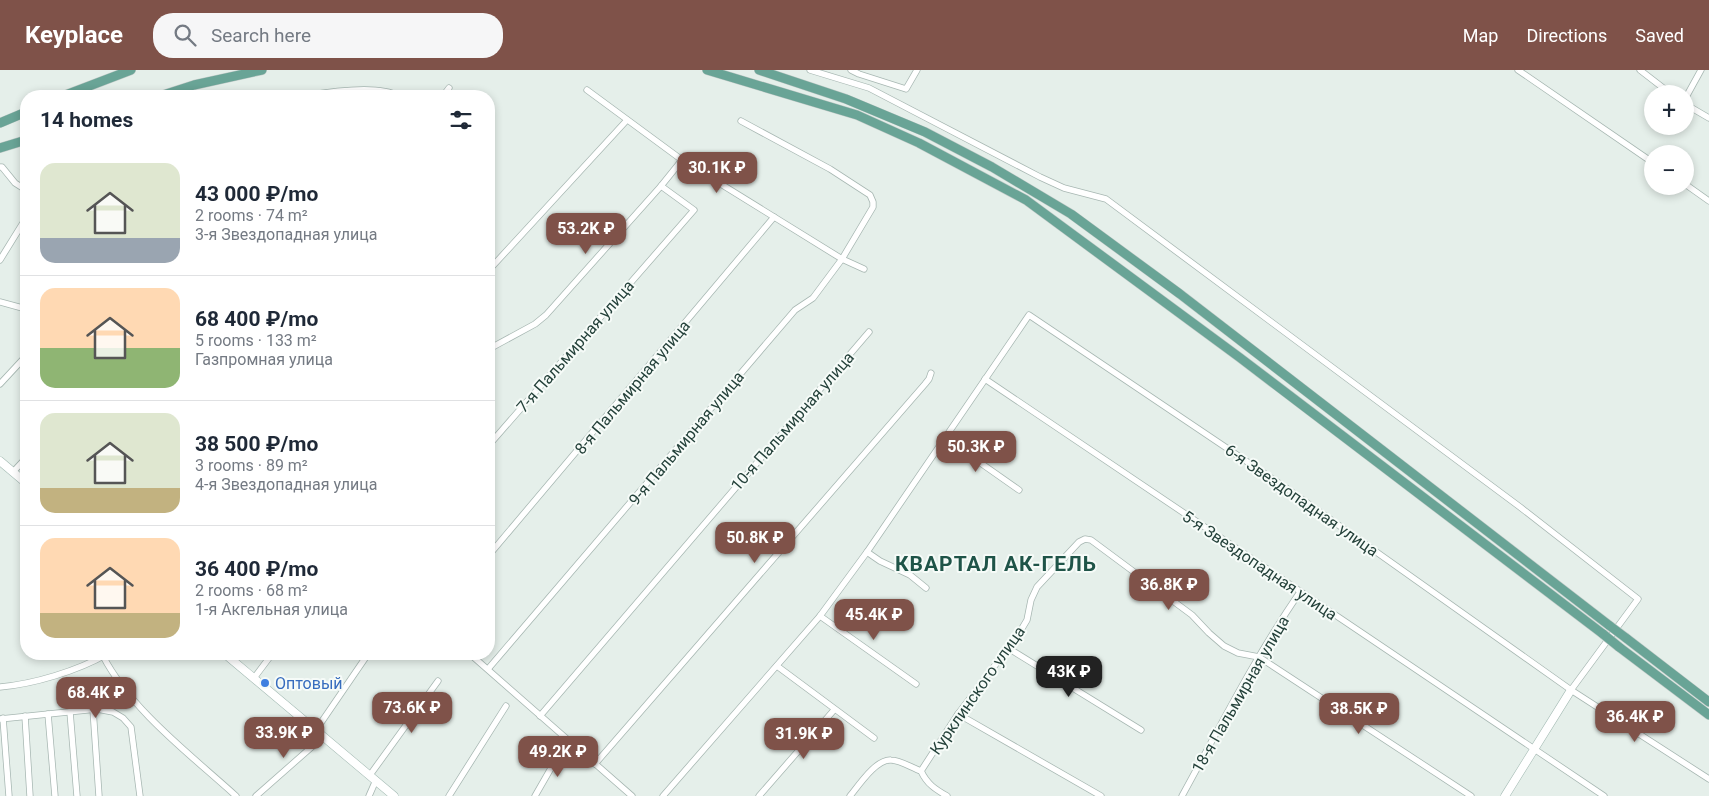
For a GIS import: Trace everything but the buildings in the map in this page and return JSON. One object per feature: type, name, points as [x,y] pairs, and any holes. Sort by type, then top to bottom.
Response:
[{"type":"main road","points":[[79,90],[131,70]]},
{"type":"main road","points":[[179,90],[262,70]]},
{"type":"main road","points":[[707,70],[857,115],[919,143],[1026,200],[1240,357],[1709,715]]},
{"type":"main road","points":[[758,70],[846,99],[925,132],[992,167],[1071,214],[1180,294],[1709,702]]},
{"type":"main road","points":[[0,123],[20,115]]},
{"type":"main road","points":[[0,148],[20,142]]},
{"type":"street","points":[[810,70],[869,88],[1056,185],[1106,199],[1520,507],[1638,599],[1571,690],[1505,796]]},
{"type":"street","points":[[851,70],[906,89],[916,72]]},
{"type":"street","points":[[1518,70],[1644,157]]},
{"type":"street","points":[[1640,70],[1659,85]]},
{"type":"street","points":[[1692,85],[1701,70]]},
{"type":"street","points":[[587,90],[682,160],[842,259],[864,269]]},
{"type":"street","points":[[1694,109],[1709,118]]},
{"type":"street","points":[[495,263],[627,120]]},
{"type":"street","name":"9-я Пальмирная улица","points":[[488,670],[795,310],[813,298],[842,259],[873,208],[870,195],[830,169],[741,121]]},
{"type":"street","points":[[495,345],[535,324],[546,315],[682,160]]},
{"type":"street","points":[[0,168],[2,167],[20,186]]},
{"type":"street","name":"7-я Пальмирная улица","points":[[495,438],[694,210],[661,186]]},
{"type":"street","points":[[1694,190],[1709,201]]},
{"type":"street","name":"8-я Пальмирная улица","points":[[495,548],[774,217]]},
{"type":"street","points":[[0,260],[20,228]]},
{"type":"street","points":[[0,302],[20,307]]},
{"type":"street","name":"6-я Звездопадная улица","points":[[985,379],[1029,316],[1289,490],[1571,690],[1709,779]]},
{"type":"street","name":"10-я Пальмирная улица","points":[[540,716],[869,332]]},
{"type":"street","points":[[0,384],[20,362]]},
{"type":"street","points":[[595,764],[929,380],[931,373]]},
{"type":"street","points":[[663,796],[820,616],[867,552],[985,379]]},
{"type":"street","name":"5-я Звездопадная улица","points":[[985,379],[1604,796]]},
{"type":"street","points":[[945,438],[1019,490]]},
{"type":"street","points":[[0,461],[20,478]]},
{"type":"street","points":[[13,472],[20,464]]},
{"type":"street","name":"Курклинского улица","points":[[921,771],[958,714],[1027,620],[1031,600],[1037,588],[1079,542],[1085,539],[1091,540],[1192,615],[1224,646],[1238,652],[1259,657]]},
{"type":"street","points":[[867,552],[880,561],[910,575],[926,588]]},
{"type":"street","name":"18-я Пальмирная улица","points":[[1182,796],[1236,695],[1300,592]]},
{"type":"street","points":[[820,616],[916,684]]},
{"type":"street","points":[[1008,648],[1141,730]]},
{"type":"street","points":[[1259,657],[1471,796]]},
{"type":"street","points":[[0,687],[55,675],[94,660]]},
{"type":"street","points":[[107,660],[118,682],[136,702],[236,796]]},
{"type":"street","points":[[232,660],[394,796]]},
{"type":"street","points":[[254,678],[268,660]]},
{"type":"street","points":[[316,730],[364,660]]},
{"type":"street","points":[[477,660],[632,796]]},
{"type":"street","points":[[777,666],[874,738]]},
{"type":"street","points":[[368,796],[373,778],[438,681]]},
{"type":"street","points":[[449,796],[506,706]]},
{"type":"street","points":[[93,709],[99,796]]},
{"type":"street","points":[[9,796],[1,719],[93,709],[113,712],[123,718],[131,727],[140,796]]},
{"type":"street","points":[[759,796],[834,710]]},
{"type":"street","points":[[70,712],[77,796]]},
{"type":"street","points":[[48,714],[55,796]]},
{"type":"street","points":[[958,714],[1101,796]]},
{"type":"street","points":[[25,716],[30,796]]},
{"type":"street","points":[[256,796],[323,737]]},
{"type":"street","points":[[535,796],[562,749]]},
{"type":"street","points":[[850,796],[874,768],[881,762],[891,760],[921,771],[925,780],[945,796]]},
{"type":"place","name":"Оптовый","points":[[265,683]]},
{"type":"district","name":"КВАРТАЛ АК-ГЕЛЬ","points":[[996,564]]}]
